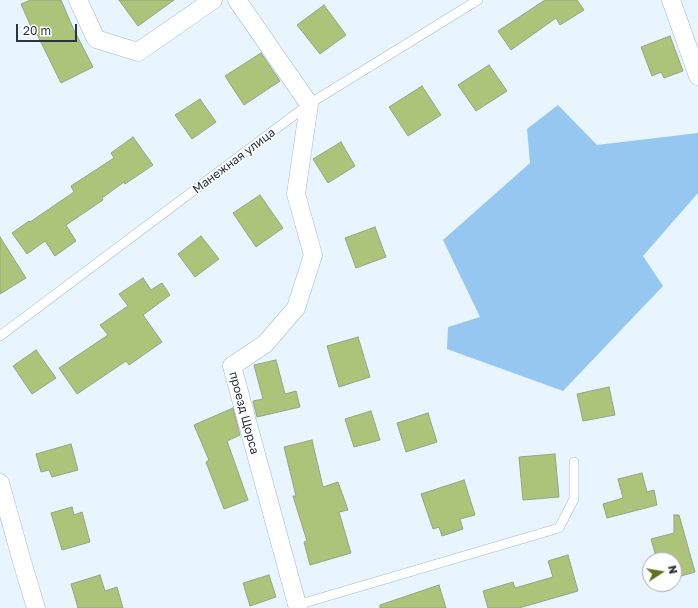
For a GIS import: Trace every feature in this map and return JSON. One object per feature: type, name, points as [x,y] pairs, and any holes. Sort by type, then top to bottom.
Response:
[{"type":"street","points":[[78,0],[96,39],[138,52],[212,0]]},
{"type":"street","points":[[237,0],[309,104]]},
{"type":"street","points":[[671,0],[698,76]]},
{"type":"street","name":"проезд Щорса","points":[[298,607],[232,366],[266,344],[296,308],[313,255],[296,194],[309,104]]},
{"type":"street","points":[[0,483],[36,608]]},
{"type":"lane","name":"Манежная улица","points":[[0,336],[309,104],[478,0]]},
{"type":"lane","points":[[298,607],[559,528],[574,500],[574,462]]},
{"type":"shaded area","points":[[558,105],[597,145],[698,133],[698,193],[643,256],[663,286],[563,391],[447,349],[448,327],[480,317],[443,240],[530,163],[527,129]]},
{"type":"building","points":[[31,0],[61,0],[73,28],[93,67],[61,83],[35,30],[33,31],[21,4]]},
{"type":"building","points":[[119,0],[174,0],[138,26]]},
{"type":"building","points":[[545,0],[577,0],[584,10],[560,25],[556,18],[511,50],[498,31]]},
{"type":"building","points":[[324,5],[346,35],[320,54],[297,25]]},
{"type":"building","points":[[670,36],[683,71],[664,78],[661,72],[652,76],[641,47]]},
{"type":"building","points":[[261,53],[280,81],[244,105],[225,76]]},
{"type":"building","points":[[489,65],[507,91],[476,111],[458,85]]},
{"type":"building","points":[[422,86],[441,115],[408,136],[389,107]]},
{"type":"building","points":[[200,99],[216,122],[192,139],[175,115]]},
{"type":"building","points":[[133,137],[153,165],[125,184],[124,182],[102,198],[103,200],[66,225],[76,241],[55,256],[45,241],[27,254],[12,233],[74,192],[71,186],[114,158],[111,153]]},
{"type":"building","points":[[341,142],[355,166],[328,183],[313,159]]},
{"type":"building","points":[[260,195],[283,228],[256,247],[233,213]]},
{"type":"building","points":[[375,227],[386,257],[356,268],[345,238]]},
{"type":"building","points":[[201,236],[219,259],[195,277],[178,254]]},
{"type":"building","points":[[0,237],[26,278],[0,294]]},
{"type":"building","points":[[143,278],[151,290],[162,283],[170,295],[143,315],[162,342],[129,365],[126,361],[77,394],[59,368],[108,335],[100,325],[128,306],[119,294]]},
{"type":"building","points":[[358,337],[370,377],[339,387],[327,346]]},
{"type":"building","points":[[36,350],[56,378],[32,394],[13,366]]},
{"type":"building","points":[[276,360],[285,394],[296,391],[300,407],[257,417],[253,401],[263,399],[254,365]]},
{"type":"building","points":[[609,387],[615,415],[583,421],[577,394]]},
{"type":"building","points":[[233,408],[240,435],[227,441],[248,500],[224,509],[206,462],[209,460],[194,425]]},
{"type":"building","points":[[371,411],[380,440],[354,447],[345,419]]},
{"type":"building","points":[[428,413],[437,442],[406,452],[397,423]]},
{"type":"building","points":[[312,440],[323,487],[338,482],[348,510],[339,512],[351,553],[310,565],[304,542],[307,541],[293,496],[296,496],[284,447]]},
{"type":"building","points":[[71,444],[78,470],[52,477],[49,470],[41,472],[36,454]]},
{"type":"building","points":[[555,454],[559,497],[523,500],[519,457]]},
{"type":"building","points":[[642,473],[647,492],[654,490],[657,505],[607,518],[603,504],[623,498],[618,479]]},
{"type":"building","points":[[464,480],[475,515],[460,519],[463,529],[442,536],[439,527],[433,529],[421,494]]},
{"type":"building","points":[[72,507],[74,515],[82,512],[90,542],[62,550],[51,513]]},
{"type":"building","points":[[674,515],[679,515],[695,572],[682,576],[682,552],[655,552],[651,539],[674,533]]},
{"type":"building","points":[[568,555],[578,591],[519,608],[488,608],[483,591],[513,582],[515,588],[553,577],[548,561]]},
{"type":"building","points":[[100,575],[105,591],[117,587],[123,608],[78,608],[71,584]]},
{"type":"building","points":[[269,575],[276,597],[250,606],[243,583]]},
{"type":"building","points":[[439,585],[446,608],[380,608],[380,605]]}]
